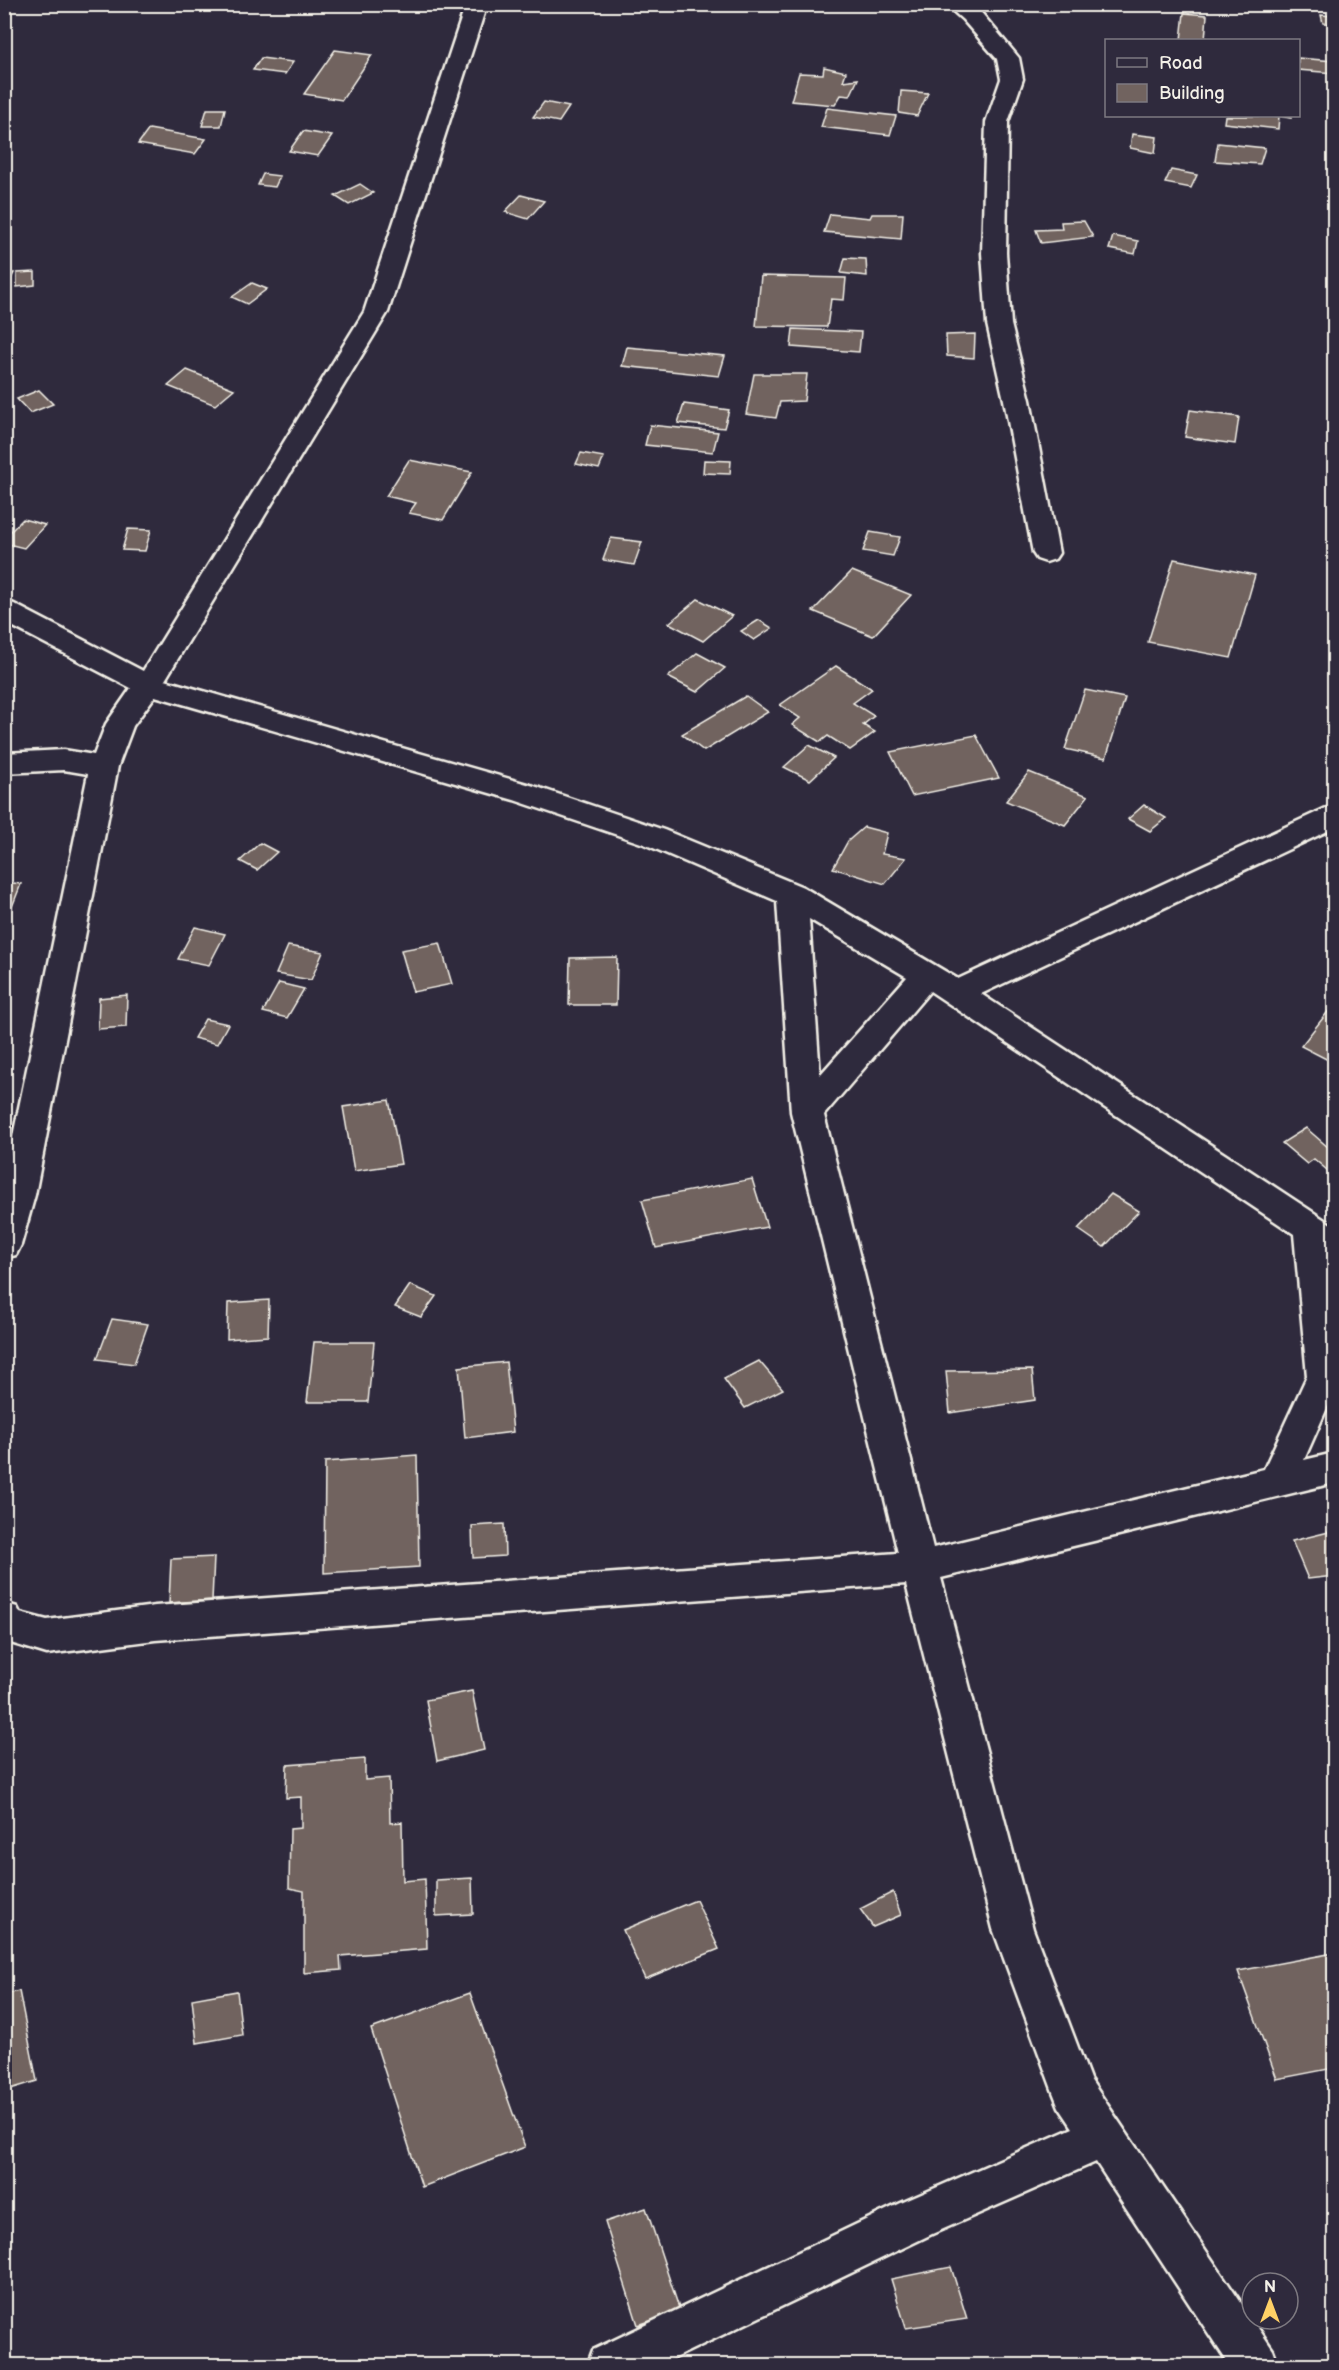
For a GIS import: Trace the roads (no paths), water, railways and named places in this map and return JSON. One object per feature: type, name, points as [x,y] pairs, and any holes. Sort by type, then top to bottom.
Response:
[{"type":"street","points":[[4,1245],[20,1183],[104,766],[120,724],[148,685],[376,312],[477,4]]},
{"type":"street","points":[[955,4],[971,15],[992,36],[1008,58],[1012,79],[997,122],[994,253],[998,312],[1046,553]]},
{"type":"street","points":[[4,610],[148,685],[524,793],[654,837],[792,895],[927,974],[1322,1235],[1324,1376],[1276,1482]]},
{"type":"street","points":[[4,764],[63,760],[104,766]]},
{"type":"street","points":[[956,993],[1335,816]]},
{"type":"street","points":[[792,895],[807,1112],[872,1382],[1013,1929],[1074,2092],[1257,2366]]},
{"type":"street","points":[[807,1112],[927,974]]},
{"type":"street","points":[[4,1620],[8,1626],[47,1637],[155,1623],[921,1567],[1335,1468]]},
{"type":"street","points":[[609,2366],[893,2228],[995,2182],[1104,2137]]}]
